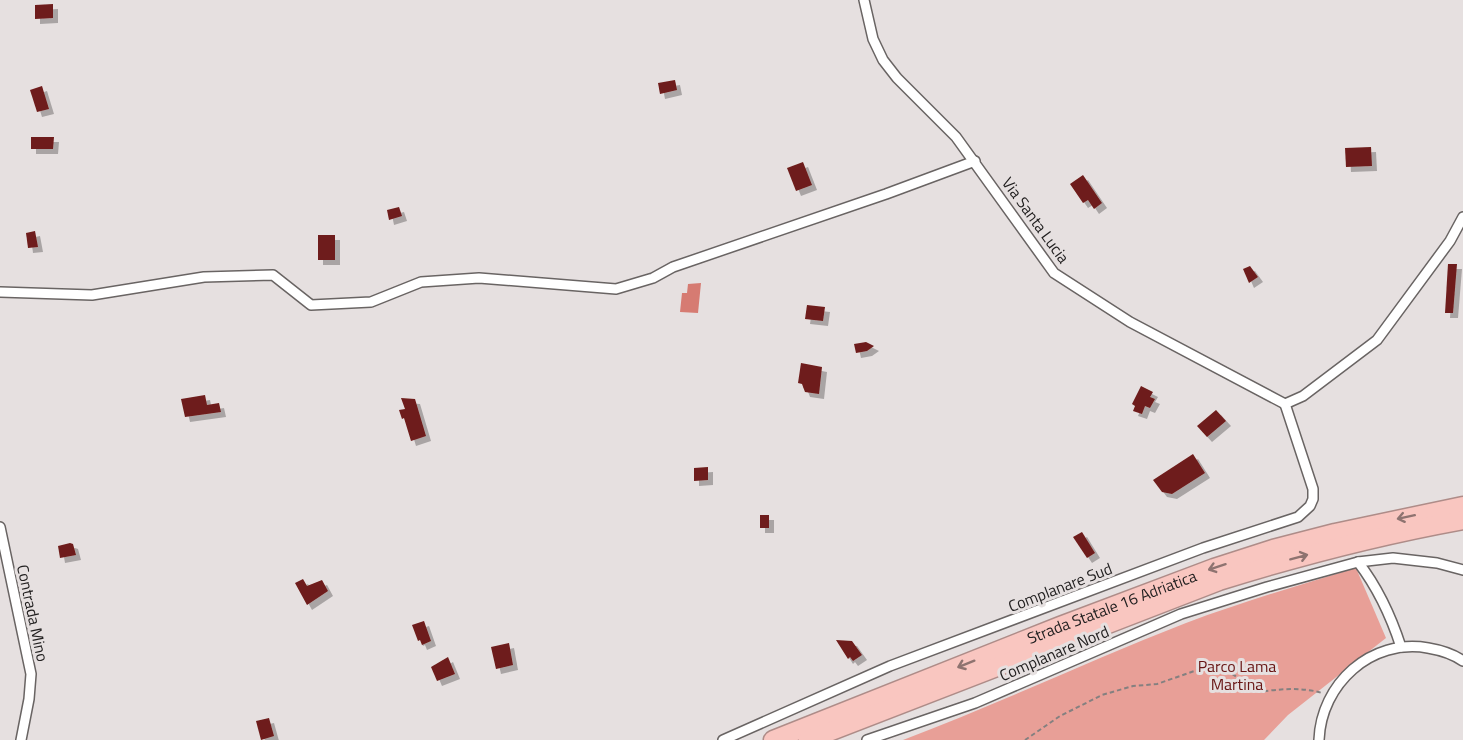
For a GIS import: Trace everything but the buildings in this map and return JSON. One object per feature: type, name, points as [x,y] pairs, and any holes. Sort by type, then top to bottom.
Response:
[{"type":"highway","name":"Strada Statale 16 Adriatica","points":[[773,740],[1214,568],[1335,532],[1463,506]]},
{"type":"highway","name":"Strada Statale 16 Adriatica","points":[[808,740],[1219,581],[1279,562],[1414,529],[1463,520]]},
{"type":"highway","points":[[1414,529],[1463,528]]},
{"type":"street","name":"Via Santa Lucia","points":[[864,0],[873,39],[883,60],[897,78],[956,137],[1054,273],[1130,322],[1285,404]]},
{"type":"street","points":[[0,292],[92,296],[204,277],[273,275],[311,305],[371,302],[421,282],[479,278],[616,289],[975,161]]},
{"type":"street","points":[[1285,404],[1303,396],[1377,340],[1450,242],[1463,217]]},
{"type":"street","name":"Complanare Sud","points":[[723,740],[890,666],[1203,548],[1298,518],[1310,506],[1313,489],[1285,404]]},
{"type":"street","name":"Contrada Mino","points":[[0,527],[31,674],[21,740]]},
{"type":"street","name":"Complanare Nord","points":[[867,740],[975,703],[1181,614],[1358,562],[1393,558],[1437,563],[1463,570]]},
{"type":"street","points":[[1358,562],[1373,582],[1392,620],[1401,647]]},
{"type":"street","points":[[1319,740],[1323,712],[1330,696],[1340,681],[1367,659],[1383,651],[1401,647],[1421,647],[1440,650],[1463,660]]},
{"type":"path","points":[[1025,740],[1060,716],[1102,695],[1133,686],[1157,684],[1206,667],[1228,671],[1258,692],[1282,688],[1313,690],[1330,696]]},
{"type":"green space","name":"Parco Lama Martina","points":[[1356,568],[1386,638],[1288,715],[1264,740],[903,740],[1186,623]]},
{"type":"shaded area","points":[[701,283],[698,313],[680,312],[682,293],[687,293],[688,284]]}]
